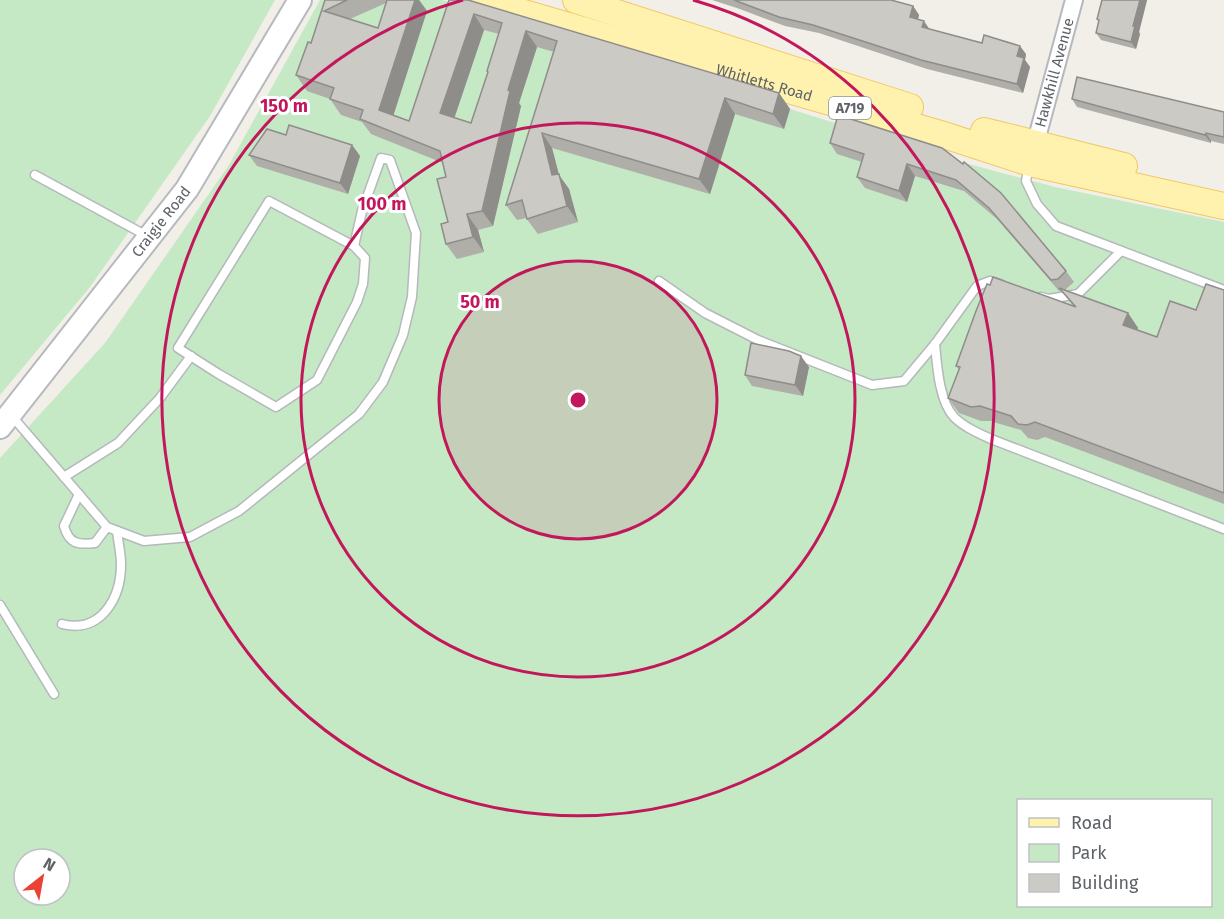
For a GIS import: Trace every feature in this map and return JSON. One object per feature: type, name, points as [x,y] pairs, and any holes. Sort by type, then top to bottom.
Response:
[{"type":"main road","name":"Craigie Road","points":[[5,421],[187,189],[300,0]]},
{"type":"main road","name":"Whitletts Road","points":[[479,0],[947,136],[1224,190]]},
{"type":"main road","name":"Whitletts Road","points":[[576,0],[987,132],[1032,154],[1224,206]]},
{"type":"street","name":"Hawkhill Avenue","points":[[1032,154],[1074,0]]},
{"type":"lane","points":[[1032,154],[1026,181],[1037,204],[1056,226],[1224,290]]},
{"type":"lane","points":[[5,421],[64,477],[107,527],[144,541],[189,537],[239,511],[359,414],[383,382],[403,335],[412,297],[416,233],[390,160],[381,158],[362,211],[354,246]]},
{"type":"lane","points":[[35,175],[150,237]]},
{"type":"lane","points":[[269,201],[354,246],[365,258],[363,284],[357,302],[316,380],[276,407],[178,348],[269,201]]},
{"type":"lane","points":[[1030,293],[1050,299],[1078,294],[1121,251]]},
{"type":"lane","points":[[659,281],[705,313],[758,340],[872,385],[904,381],[935,344],[977,286],[990,281],[1010,287]]},
{"type":"lane","points":[[935,344],[939,376],[948,408],[953,416],[964,425],[991,439],[1224,529]]},
{"type":"lane","points":[[64,477],[118,443],[160,399],[191,356]]},
{"type":"lane","points":[[79,494],[64,526],[67,536],[84,545],[95,543],[107,527]]},
{"type":"lane","points":[[63,624],[75,627],[84,626],[96,621],[107,610],[115,594],[121,564],[117,531]]},
{"type":"lane","points":[[0,605],[54,694]]},
{"type":"green space","points":[[0,0],[275,0],[210,116],[90,287],[0,395]]},
{"type":"green space","points":[[320,0],[442,0],[950,159],[1055,187],[1224,222],[1224,919],[0,919],[0,458],[105,343],[229,165]]},
{"type":"building","points":[[325,0],[347,0],[324,11],[378,28],[387,0],[415,0],[379,110],[409,121],[449,0],[468,0],[779,93],[773,114],[725,98],[699,179],[542,133],[552,175],[559,174],[567,206],[527,219],[522,200],[506,205],[557,41],[526,31],[508,90],[510,91],[482,211],[467,214],[473,237],[446,244],[441,224],[448,222],[437,179],[446,177],[440,151],[360,119],[363,110],[330,99],[334,88],[296,75],[308,42],[311,43]],"holes":[[[474,14],[502,23],[471,123],[440,113]]]},
{"type":"building","points":[[734,0],[891,0],[913,6],[910,17],[924,21],[922,27],[982,43],[984,35],[1020,46],[1017,56],[1024,58],[1017,84],[921,60],[813,25],[779,17]]},
{"type":"building","points":[[1102,0],[1140,0],[1131,42],[1096,33]]},
{"type":"building","points":[[1077,77],[1224,112],[1224,137],[1206,133],[1205,135],[1072,99]]},
{"type":"building","points":[[838,115],[942,148],[963,164],[964,162],[1001,193],[1066,271],[1058,279],[1051,280],[989,208],[956,180],[907,164],[899,191],[857,177],[864,154],[830,143]]},
{"type":"building","points":[[289,125],[352,145],[340,183],[249,155],[267,129],[286,135]]},
{"type":"building","points":[[993,277],[1076,307],[1059,288],[1128,313],[1123,325],[1157,337],[1170,301],[1196,310],[1206,284],[1224,290],[1224,493],[1035,422],[1027,425],[1018,424],[1011,416],[980,406],[971,407],[948,398],[960,367],[956,366],[976,311],[987,284],[990,285]]},
{"type":"building","points":[[751,343],[789,351],[801,356],[795,385],[745,375]]}]
